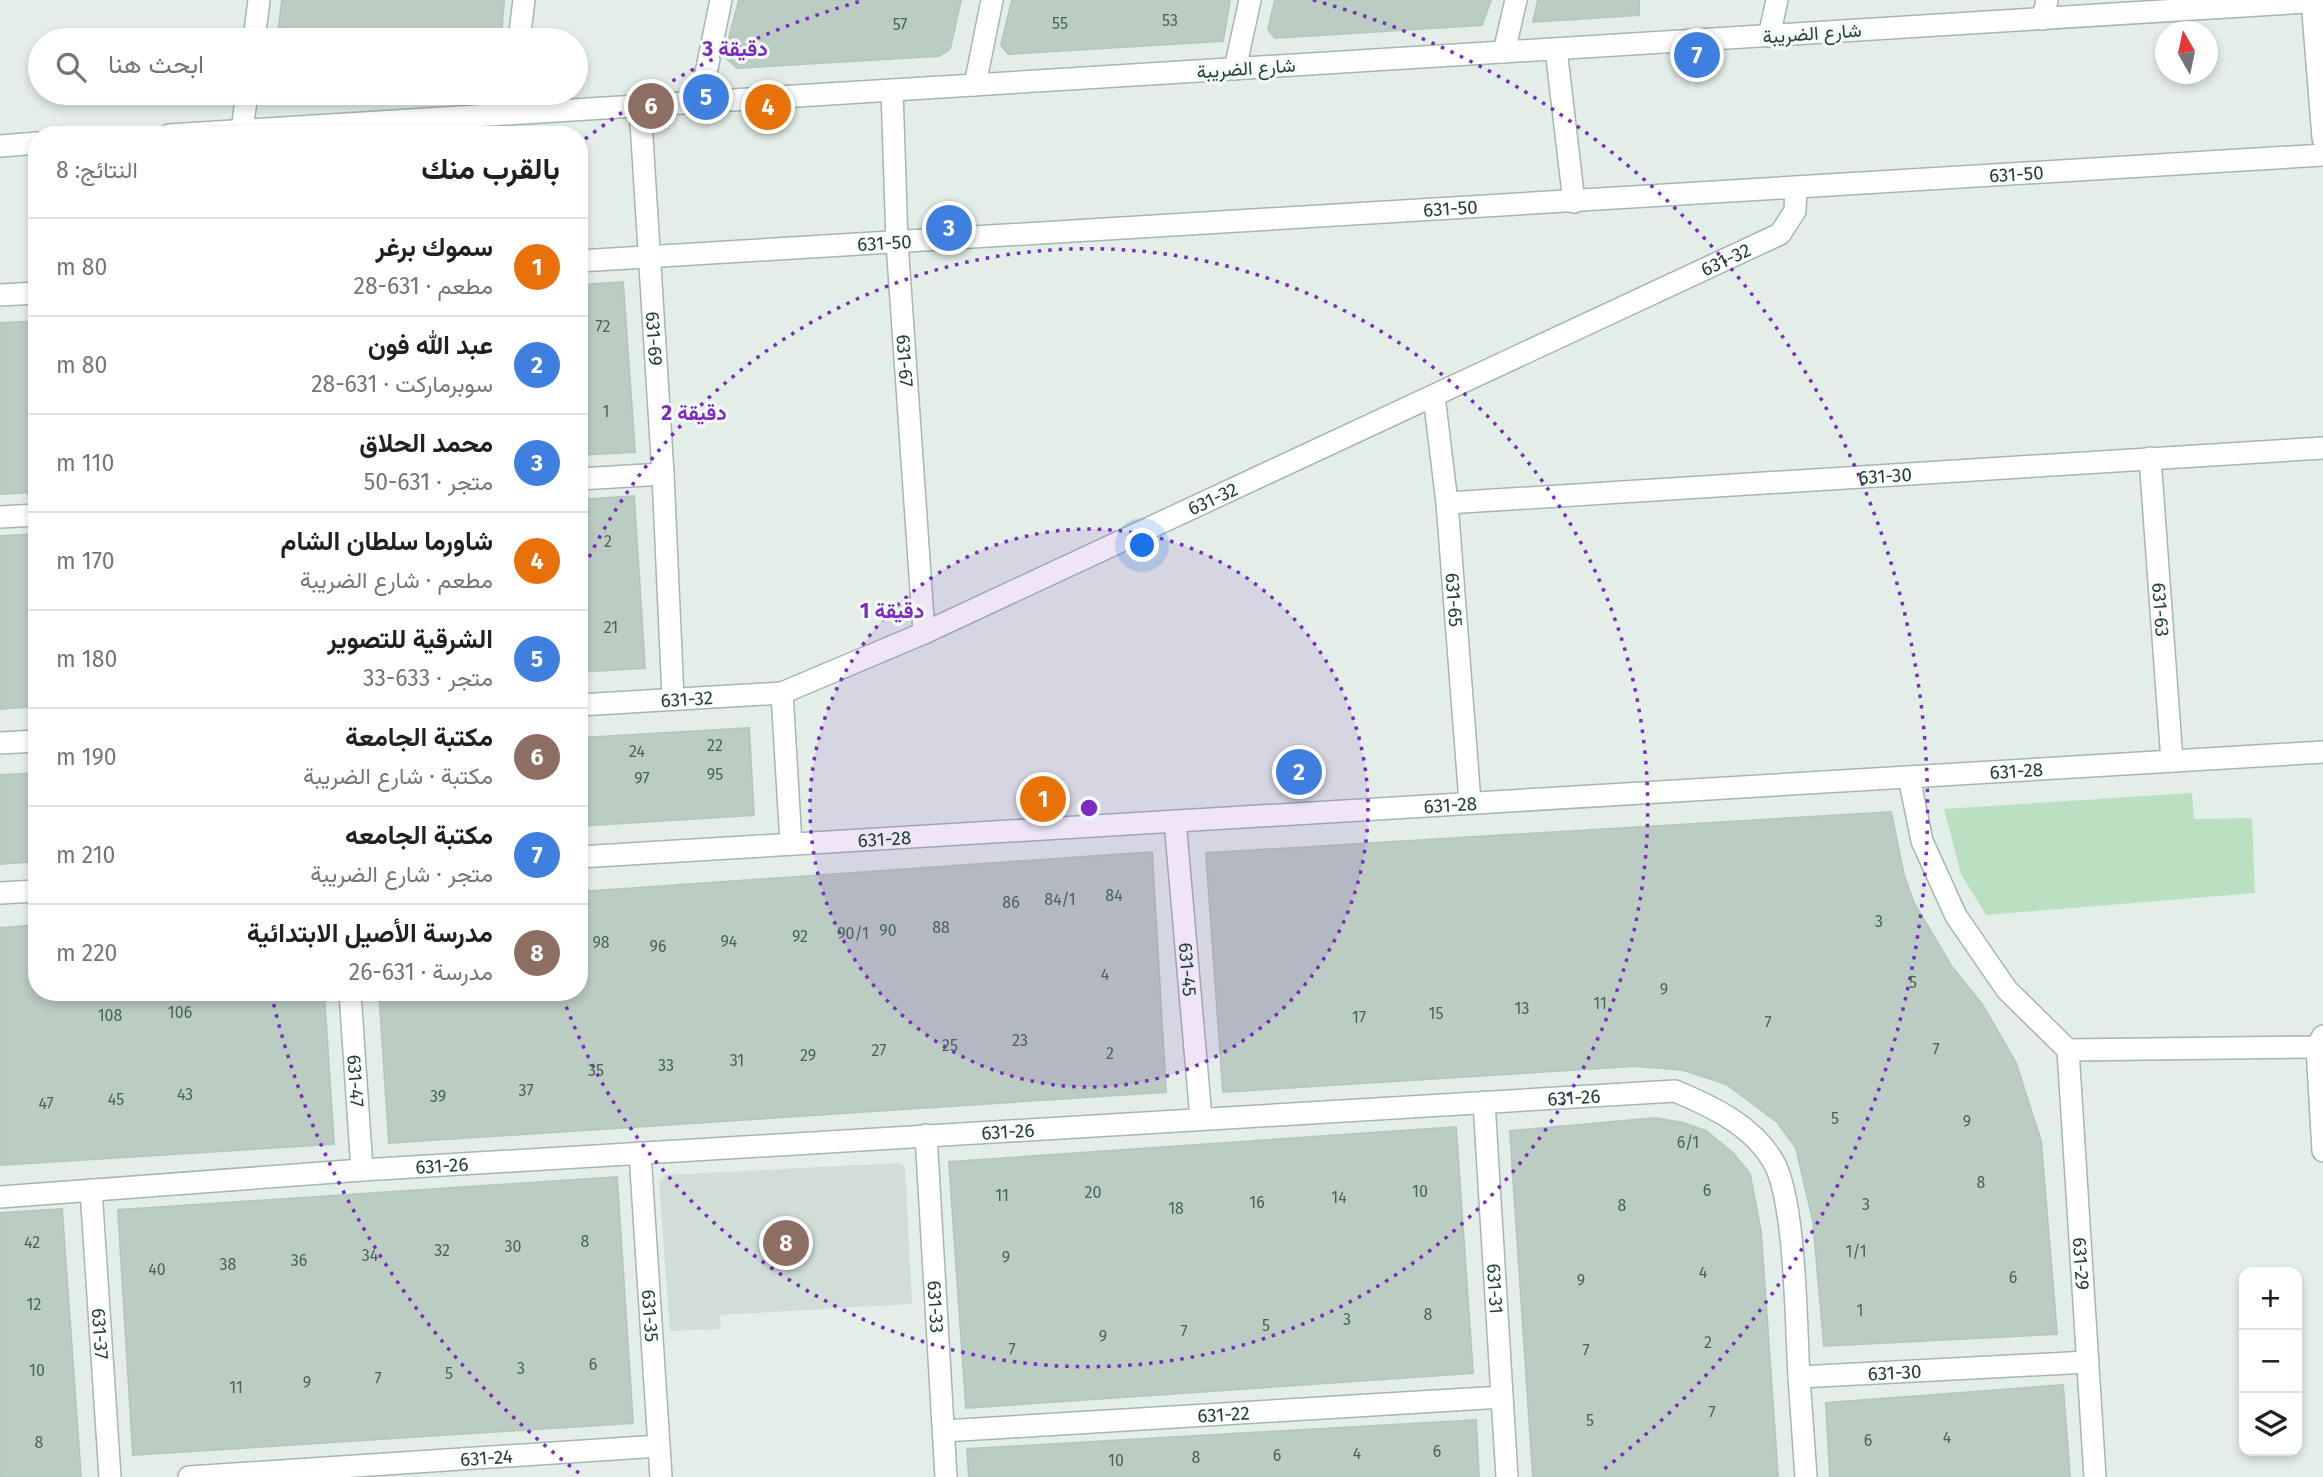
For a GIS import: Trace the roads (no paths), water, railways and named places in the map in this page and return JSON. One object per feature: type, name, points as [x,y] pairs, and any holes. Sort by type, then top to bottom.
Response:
[{"type":"street","points":[[256,28],[259,0]]},
{"type":"street","points":[[520,28],[524,0]]},
{"type":"street","points":[[700,102],[721,0]]},
{"type":"street","points":[[975,85],[992,0]]},
{"type":"street","points":[[1235,69],[1250,0]]},
{"type":"street","points":[[1504,52],[1516,0]]},
{"type":"street","points":[[1769,36],[1777,0]]},
{"type":"street","points":[[2316,1],[2323,138]]},
{"type":"street","name":"شارع الضريبة","points":[[588,105],[640,106],[1769,36],[2045,9],[2316,1]]},
{"type":"street","points":[[1556,49],[1574,202]]},
{"type":"street","name":"631-67","points":[[892,90],[897,242],[924,633]]},
{"type":"street","points":[[243,126],[245,105]]},
{"type":"street","name":"شارع الضريبة","points":[[282,126],[492,105]]},
{"type":"street","name":"631-69","points":[[640,106],[663,474],[673,698]]},
{"type":"street","points":[[0,145],[28,143]]},
{"type":"street","name":"631-50","points":[[588,260],[2323,155]]},
{"type":"street","name":"631-32","points":[[588,704],[782,693],[924,633],[1780,234],[1795,211],[1796,189]]},
{"type":"street","points":[[0,295],[28,293]]},
{"type":"street","name":"631-65","points":[[1434,396],[1447,503],[1470,802]]},
{"type":"street","name":"631-30","points":[[1447,503],[2323,448]]},
{"type":"street","name":"631-63","points":[[2150,458],[2172,761]]},
{"type":"street","points":[[588,478],[663,474]]},
{"type":"street","points":[[0,517],[28,515]]},
{"type":"street","points":[[782,693],[791,844]]},
{"type":"street","points":[[0,743],[28,741]]},
{"type":"street","name":"631-28","points":[[588,857],[2323,752]]},
{"type":"street","points":[[1909,777],[1922,841],[1956,916],[2007,990],[2068,1050],[2320,1041],[2323,1151]]},
{"type":"street","name":"631-45","points":[[1175,821],[1201,1118]]},
{"type":"street","points":[[0,893],[28,891]]},
{"type":"street","name":"631-47","points":[[351,1001],[362,1170]]},
{"type":"street","name":"631-29","points":[[2068,1050],[2095,1477]]},
{"type":"street","name":"631-26","points":[[0,1197],[362,1170],[1675,1091],[1715,1108],[1749,1133],[1774,1161],[1787,1197],[1799,1377]]},
{"type":"street","name":"631-31","points":[[1484,1102],[1507,1477]]},
{"type":"street","name":"631-33","points":[[926,1135],[946,1477]]},
{"type":"street","name":"631-35","points":[[640,1153],[661,1477]]},
{"type":"street","name":"631-37","points":[[91,1190],[110,1477]]},
{"type":"street","name":"631-30","points":[[1799,1377],[2088,1362]]},
{"type":"street","points":[[1799,1377],[1806,1477]]},
{"type":"street","name":"631-22","points":[[944,1431],[1502,1396]]},
{"type":"street","name":"631-24","points":[[189,1477],[659,1446]]},
{"type":"place","name":"مكتبة الجامعه","points":[[1697,55]]},
{"type":"place","name":"الشرقية للتصوير","points":[[706,97]]},
{"type":"place","name":"مكتبة الجامعة","points":[[651,106]]},
{"type":"place","name":"شاورما سلطان الشام","points":[[768,107]]},
{"type":"place","name":"محمد الحلاق","points":[[949,228]]},
{"type":"place","name":"عبد الله فون","points":[[1299,772]]},
{"type":"place","name":"سموك برغر","points":[[1043,799]]},
{"type":"place","name":"مدرسة الأصيل الابتدائية","points":[[786,1243]]}]
